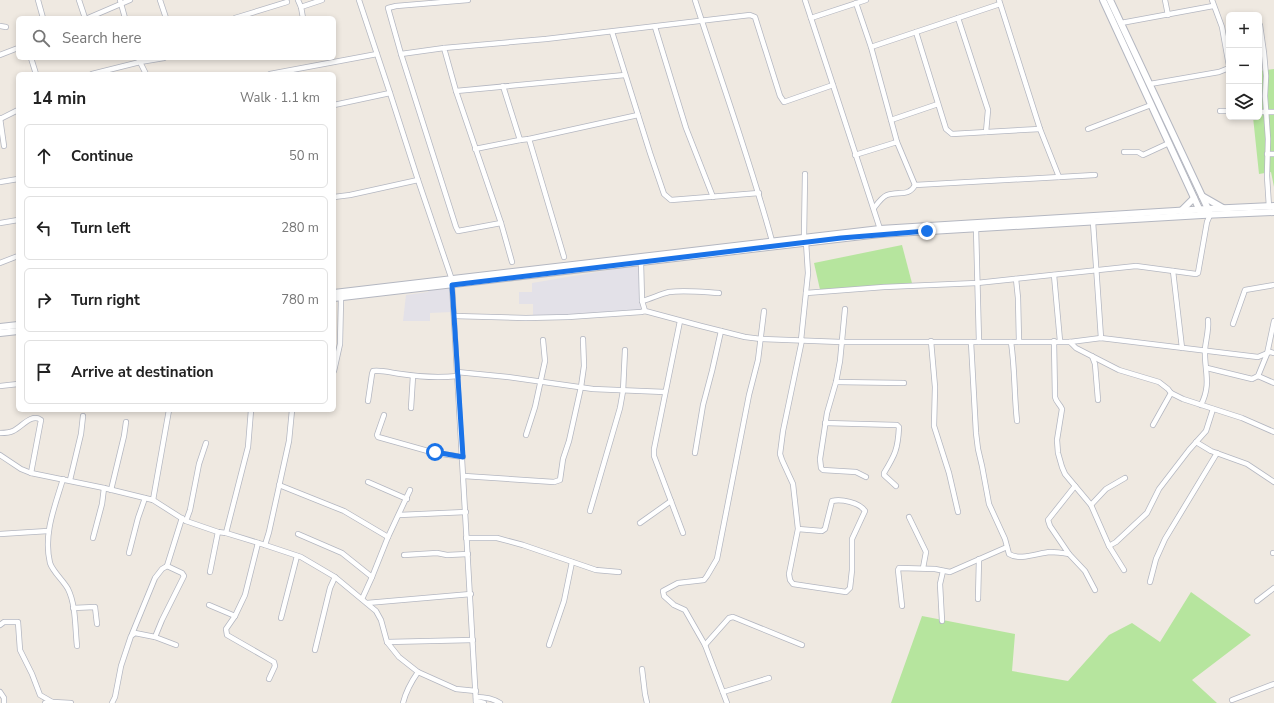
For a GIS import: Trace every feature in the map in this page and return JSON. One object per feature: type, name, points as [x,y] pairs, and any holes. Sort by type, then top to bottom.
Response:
[{"type":"main road","points":[[1103,0],[1201,212]]},
{"type":"main road","points":[[1110,0],[1209,212]]},
{"type":"main road","points":[[1202,196],[1224,209]]},
{"type":"main road","points":[[1181,211],[1194,198]]},
{"type":"main road","points":[[1209,212],[1224,209],[1272,206]]},
{"type":"main road","points":[[336,293],[641,262],[880,229],[1181,211],[1274,212]]},
{"type":"main road","points":[[336,298],[772,241],[1093,222],[1201,212]]},
{"type":"main road","points":[[0,327],[16,325]]},
{"type":"main road","points":[[0,333],[16,331]]},
{"type":"street","points":[[38,0],[42,16]]},
{"type":"street","points":[[79,0],[86,16]]},
{"type":"street","points":[[91,16],[120,2],[130,0]]},
{"type":"street","points":[[160,0],[165,16]]},
{"type":"street","points":[[298,0],[303,16]]},
{"type":"street","points":[[301,7],[322,0]]},
{"type":"street","points":[[359,0],[452,282],[476,698]]},
{"type":"street","points":[[468,0],[388,8],[401,54],[458,231],[500,223]]},
{"type":"street","points":[[695,0],[759,193],[772,241]]},
{"type":"street","points":[[805,0],[880,229]]},
{"type":"street","points":[[811,18],[866,0]]},
{"type":"street","points":[[1166,0],[1168,15]]},
{"type":"street","points":[[1212,0],[1222,27],[1226,50]]},
{"type":"street","points":[[120,2],[124,16]]},
{"type":"street","points":[[242,16],[287,2]]},
{"type":"street","points":[[871,47],[958,18],[1000,2],[1040,129],[1059,177]]},
{"type":"street","points":[[856,3],[871,47],[897,142],[915,185],[913,190],[906,193],[896,193],[886,196],[874,208]]},
{"type":"street","points":[[1121,23],[1213,6]]},
{"type":"street","points":[[401,54],[444,48],[612,32],[750,15],[756,17],[780,96],[784,102],[833,85]]},
{"type":"street","points":[[958,18],[988,110],[986,132]]},
{"type":"street","points":[[0,26],[6,27]]},
{"type":"street","points":[[655,27],[686,128],[713,197]]},
{"type":"street","points":[[612,32],[664,194],[671,200],[759,193]]},
{"type":"street","points":[[916,32],[946,129],[952,134],[1040,129]]},
{"type":"street","points":[[1262,39],[1268,139],[1267,176],[1272,206]]},
{"type":"street","points":[[444,48],[456,91],[512,262]]},
{"type":"street","points":[[0,55],[16,49]]},
{"type":"street","points":[[281,72],[377,54]]},
{"type":"street","points":[[32,60],[35,72]]},
{"type":"street","points":[[102,72],[139,60],[145,72]]},
{"type":"street","points":[[1150,84],[1219,72],[1226,68]]},
{"type":"street","points":[[456,91],[626,75]]},
{"type":"street","points":[[503,86],[520,140]]},
{"type":"street","points":[[336,105],[390,93]]},
{"type":"street","points":[[891,120],[938,104]]},
{"type":"street","points":[[1088,129],[1151,105]]},
{"type":"street","points":[[4,146],[0,119],[16,111]]},
{"type":"street","points":[[1220,111],[1226,111]]},
{"type":"street","points":[[1262,112],[1274,112]]},
{"type":"street","points":[[475,149],[529,139],[638,115]]},
{"type":"street","points":[[529,139],[564,257]]},
{"type":"street","points":[[855,155],[897,142]]},
{"type":"street","points":[[1124,152],[1138,152],[1143,155],[1169,143]]},
{"type":"street","points":[[1267,154],[1274,154]]},
{"type":"street","points":[[798,529],[816,531],[825,529],[832,501],[839,500],[858,505],[863,508],[865,511],[863,517],[852,539],[852,570],[850,588],[846,592],[793,584],[790,580],[798,529],[793,484],[780,454],[783,431],[802,340],[808,273],[805,240],[805,174]]},
{"type":"street","points":[[915,185],[1095,174]]},
{"type":"street","points":[[0,182],[16,179]]},
{"type":"street","points":[[336,197],[418,180]]},
{"type":"street","points":[[1201,212],[1207,222]]},
{"type":"street","points":[[806,293],[884,287],[977,283],[1136,266],[1193,275],[1198,273],[1209,212]]},
{"type":"street","points":[[0,223],[16,220]]},
{"type":"street","points":[[1093,222],[1101,338]]},
{"type":"street","points":[[976,228],[978,342]]},
{"type":"street","points":[[0,263],[16,257]]},
{"type":"street","points":[[641,262],[642,301],[645,311]]},
{"type":"street","points":[[1173,272],[1182,348]]},
{"type":"street","points":[[1054,275],[1057,341],[1055,397],[1062,409],[1057,440],[1058,453],[1065,474],[1091,505],[1109,546],[1124,570]]},
{"type":"street","points":[[1016,279],[1019,342]]},
{"type":"street","points":[[1233,324],[1245,290],[1274,285]]},
{"type":"street","points":[[642,301],[668,292],[682,291],[719,293]]},
{"type":"street","points":[[336,362],[340,344],[341,298]]},
{"type":"street","points":[[845,309],[840,361],[826,423],[820,459],[821,468],[826,471],[856,472],[866,477]]},
{"type":"street","points":[[454,316],[568,318],[645,311],[721,331],[761,339],[841,342],[1070,342],[1101,338],[1258,356],[1274,353]]},
{"type":"street","points":[[727,703],[705,645],[685,610],[674,605],[667,599],[664,596],[663,591],[678,583],[704,580],[717,559],[761,339],[764,311]]},
{"type":"street","points":[[1201,405],[1207,385],[1205,351],[1208,320]]},
{"type":"street","points":[[680,321],[654,449],[654,456],[683,533]]},
{"type":"street","points":[[1207,368],[1252,379],[1258,376],[1267,354],[1274,321]]},
{"type":"street","points":[[695,453],[703,405],[721,331]]},
{"type":"street","points":[[526,435],[541,382],[544,361],[543,340]]},
{"type":"street","points":[[464,476],[559,482],[561,479],[563,459],[569,441],[581,387],[584,366],[583,340]]},
{"type":"street","points":[[930,342],[936,387],[934,426],[958,512]]},
{"type":"street","points":[[970,342],[978,448],[989,504],[1005,539],[1009,554],[1012,556],[1024,556],[1051,552],[1069,554]]},
{"type":"street","points":[[1011,342],[1014,360],[1017,421]]},
{"type":"street","points":[[1070,342],[1076,348],[1119,370],[1159,382],[1171,393],[1201,405],[1242,418],[1274,432]]},
{"type":"street","points":[[590,511],[620,408],[623,391],[625,350]]},
{"type":"street","points":[[1092,356],[1095,364],[1098,400]]},
{"type":"street","points":[[368,401],[373,371],[440,378],[458,374],[482,373],[581,387],[623,391],[665,392]]},
{"type":"street","points":[[410,408],[413,376]]},
{"type":"street","points":[[1258,376],[1274,383]]},
{"type":"street","points":[[836,382],[904,383]]},
{"type":"street","points":[[0,386],[16,384]]},
{"type":"street","points":[[1153,425],[1171,393]]},
{"type":"street","points":[[1109,546],[1116,542],[1147,513],[1160,489],[1206,431],[1214,409]]},
{"type":"street","points":[[153,500],[169,412]]},
{"type":"street","points":[[226,533],[248,447],[251,412]]},
{"type":"street","points":[[264,544],[269,532],[289,441],[292,412]]},
{"type":"street","points":[[384,415],[377,435],[378,437],[435,452],[463,457]]},
{"type":"street","points":[[70,480],[81,434],[83,416]]},
{"type":"street","points":[[0,433],[12,431],[33,418],[41,420],[31,473]]},
{"type":"street","points":[[111,490],[126,422]]},
{"type":"street","points":[[826,423],[898,425],[898,443],[894,456],[884,473],[884,475],[896,486]]},
{"type":"street","points":[[1196,442],[1202,447],[1247,464],[1274,482]]},
{"type":"street","points":[[112,703],[115,697],[122,666],[132,634],[156,578],[162,569],[167,566],[184,519],[190,510],[199,464],[206,443]]},
{"type":"street","points":[[1150,582],[1156,559],[1165,539],[1217,453]]},
{"type":"street","points":[[1,457],[21,470],[31,473],[70,480],[153,500],[184,519],[218,532],[264,544],[297,556],[335,577],[376,611],[381,620],[387,642],[399,657],[418,672],[484,703]]},
{"type":"street","points":[[1091,505],[1106,489],[1126,478]]},
{"type":"street","points":[[63,479],[48,531],[50,561],[51,566],[68,589],[73,608],[76,646]]},
{"type":"street","points":[[368,482],[406,499]]},
{"type":"street","points":[[279,485],[344,511],[388,537]]},
{"type":"street","points":[[1075,486],[1048,520],[1050,526],[1069,554],[1088,575],[1095,590]]},
{"type":"street","points":[[93,538],[102,504],[104,488]]},
{"type":"street","points":[[362,599],[410,490]]},
{"type":"street","points":[[129,553],[145,498]]},
{"type":"street","points":[[640,523],[671,501]]},
{"type":"street","points":[[399,515],[466,512]]},
{"type":"street","points":[[909,517],[926,552],[923,568]]},
{"type":"street","points":[[0,534],[48,531]]},
{"type":"street","points":[[210,572],[218,532]]},
{"type":"street","points":[[298,534],[342,553],[372,578]]},
{"type":"street","points":[[466,538],[497,538],[596,570],[619,572]]},
{"type":"street","points":[[258,543],[245,595],[226,629],[227,635],[274,662],[275,666],[269,679]]},
{"type":"street","points":[[902,606],[899,568],[923,568],[946,572],[953,571],[1007,547]]},
{"type":"street","points":[[404,556],[437,553],[447,555],[468,554]]},
{"type":"street","points":[[281,618],[297,556]]},
{"type":"street","points":[[978,599],[979,559]]},
{"type":"street","points":[[549,645],[564,601],[572,562]]},
{"type":"street","points":[[155,637],[184,576],[182,573],[167,566]]},
{"type":"street","points":[[942,621],[940,584],[943,571]]},
{"type":"street","points":[[316,650],[330,588],[335,577]]},
{"type":"street","points":[[1257,601],[1274,588]]},
{"type":"street","points":[[366,603],[471,594]]},
{"type":"street","points":[[209,605],[234,616]]},
{"type":"street","points":[[73,608],[95,607],[97,624]]},
{"type":"street","points":[[705,645],[729,618],[733,617],[802,645]]},
{"type":"street","points":[[0,625],[4,622],[18,622],[20,650],[32,674],[40,695],[53,702]]},
{"type":"street","points":[[132,634],[135,633],[155,637],[176,645]]},
{"type":"street","points":[[387,642],[473,640]]},
{"type":"street","points":[[642,669],[647,703]]},
{"type":"street","points":[[404,703],[408,688],[418,672]]},
{"type":"street","points":[[723,692],[769,678]]},
{"type":"street","points":[[1232,700],[1274,684]]},
{"type":"street","points":[[0,692],[4,698],[4,703]]},
{"type":"street","points":[[476,698],[484,696],[500,703]]},
{"type":"street","points":[[45,703],[71,703]]},
{"type":"shaded area","points":[[639,265],[641,311],[533,317],[533,304],[519,304],[519,292],[532,292],[532,283]]},
{"type":"shaded area","points":[[451,286],[452,312],[430,313],[430,321],[403,321],[406,295],[428,292],[429,290]]},
{"type":"green space","points":[[1274,69],[1274,187],[1271,172],[1259,174],[1253,120],[1262,120],[1262,71]]},
{"type":"green space","points":[[902,245],[913,287],[821,294],[814,263]]},
{"type":"green space","points":[[1191,592],[1251,635],[1192,680],[1217,703],[891,703],[922,616],[1015,634],[1012,671],[1068,681],[1109,635],[1132,623],[1160,642]]},
{"type":"route","points":[[435,452],[463,457],[452,285],[841,238],[927,231]]}]
